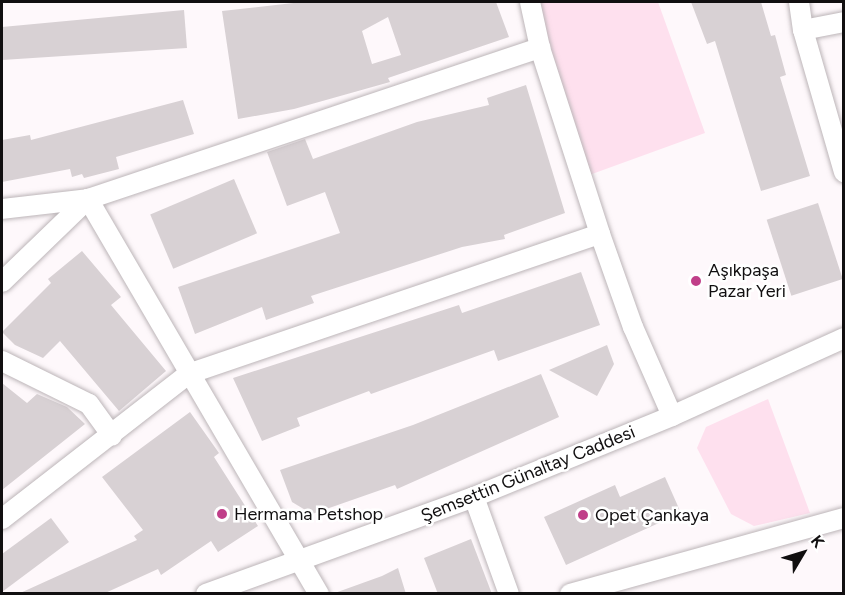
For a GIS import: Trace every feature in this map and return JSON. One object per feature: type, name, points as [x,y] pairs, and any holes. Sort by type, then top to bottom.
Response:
[{"type":"street","points":[[531,2],[540,48],[600,234],[633,327],[672,416]]},
{"type":"street","points":[[800,2],[803,30],[843,172]]},
{"type":"street","points":[[803,30],[843,22]]},
{"type":"street","points":[[2,209],[88,199],[540,48]]},
{"type":"street","points":[[2,282],[88,199]]},
{"type":"street","points":[[88,199],[188,374],[303,561],[319,594]]},
{"type":"street","points":[[2,519],[112,436],[188,374],[600,234]]},
{"type":"street","name":"Şemsettin Günaltay Caddesi","points":[[206,594],[303,561],[474,497],[672,416],[843,338]]},
{"type":"street","points":[[2,361],[89,404],[112,436]]},
{"type":"street","points":[[474,497],[509,594]]},
{"type":"street","points":[[570,594],[843,518]]},
{"type":"shaded area","points":[[530,2],[658,2],[705,133],[581,178]]},
{"type":"shaded area","points":[[768,399],[810,513],[754,526],[731,514],[697,448],[706,427]]},
{"type":"building","points":[[302,2],[496,2],[509,37],[388,78],[390,82],[294,109],[238,119],[222,11]],"holes":[[[388,17],[401,55],[372,64],[362,31]]]},
{"type":"building","points":[[691,2],[761,2],[771,36],[775,35],[786,75],[780,77],[810,176],[761,191],[715,41],[707,44]]},
{"type":"building","points":[[184,10],[187,48],[2,60],[2,27]]},
{"type":"building","points":[[526,85],[565,213],[504,235],[505,239],[462,247],[311,296],[314,303],[266,320],[262,307],[195,334],[178,287],[340,233],[325,192],[287,206],[267,152],[305,139],[313,159],[417,122],[489,105],[487,98]]},
{"type":"building","points":[[183,100],[194,134],[116,157],[119,169],[84,178],[82,174],[72,177],[70,169],[2,182],[2,140],[30,135],[31,140]]},
{"type":"building","points":[[234,179],[257,233],[173,269],[150,215]]},
{"type":"building","points":[[818,203],[843,279],[791,296],[767,220]]},
{"type":"building","points":[[82,251],[121,297],[111,305],[166,371],[119,411],[60,341],[43,358],[15,345],[2,332],[51,283],[48,279]]},
{"type":"building","points":[[581,272],[600,325],[498,361],[494,350],[371,394],[369,391],[297,418],[300,426],[262,441],[233,378],[459,305],[462,313]]},
{"type":"building","points":[[607,345],[614,364],[597,396],[549,370]]},
{"type":"building","points":[[541,374],[559,417],[397,489],[395,485],[312,514],[292,502],[280,470],[413,425]]},
{"type":"building","points":[[2,383],[27,403],[37,394],[67,407],[85,424],[2,490]]},
{"type":"building","points":[[190,412],[219,453],[214,457],[258,526],[218,552],[211,541],[161,575],[158,569],[103,594],[18,594],[137,540],[134,536],[143,530],[102,477]]},
{"type":"building","points":[[665,477],[681,513],[566,565],[544,517],[615,485],[620,497]]},
{"type":"building","points":[[51,518],[69,542],[2,592],[2,554]]},
{"type":"building","points":[[471,539],[492,594],[438,594],[424,558]]},
{"type":"building","points":[[398,568],[406,594],[332,594],[382,576]]},
{"type":"place","name":"Aşıkpaşa Pazar Yeri","points":[[696,281]]},
{"type":"place","name":"Hermama Petshop","points":[[222,514]]},
{"type":"place","name":"Opet Çankaya","points":[[583,515]]}]
